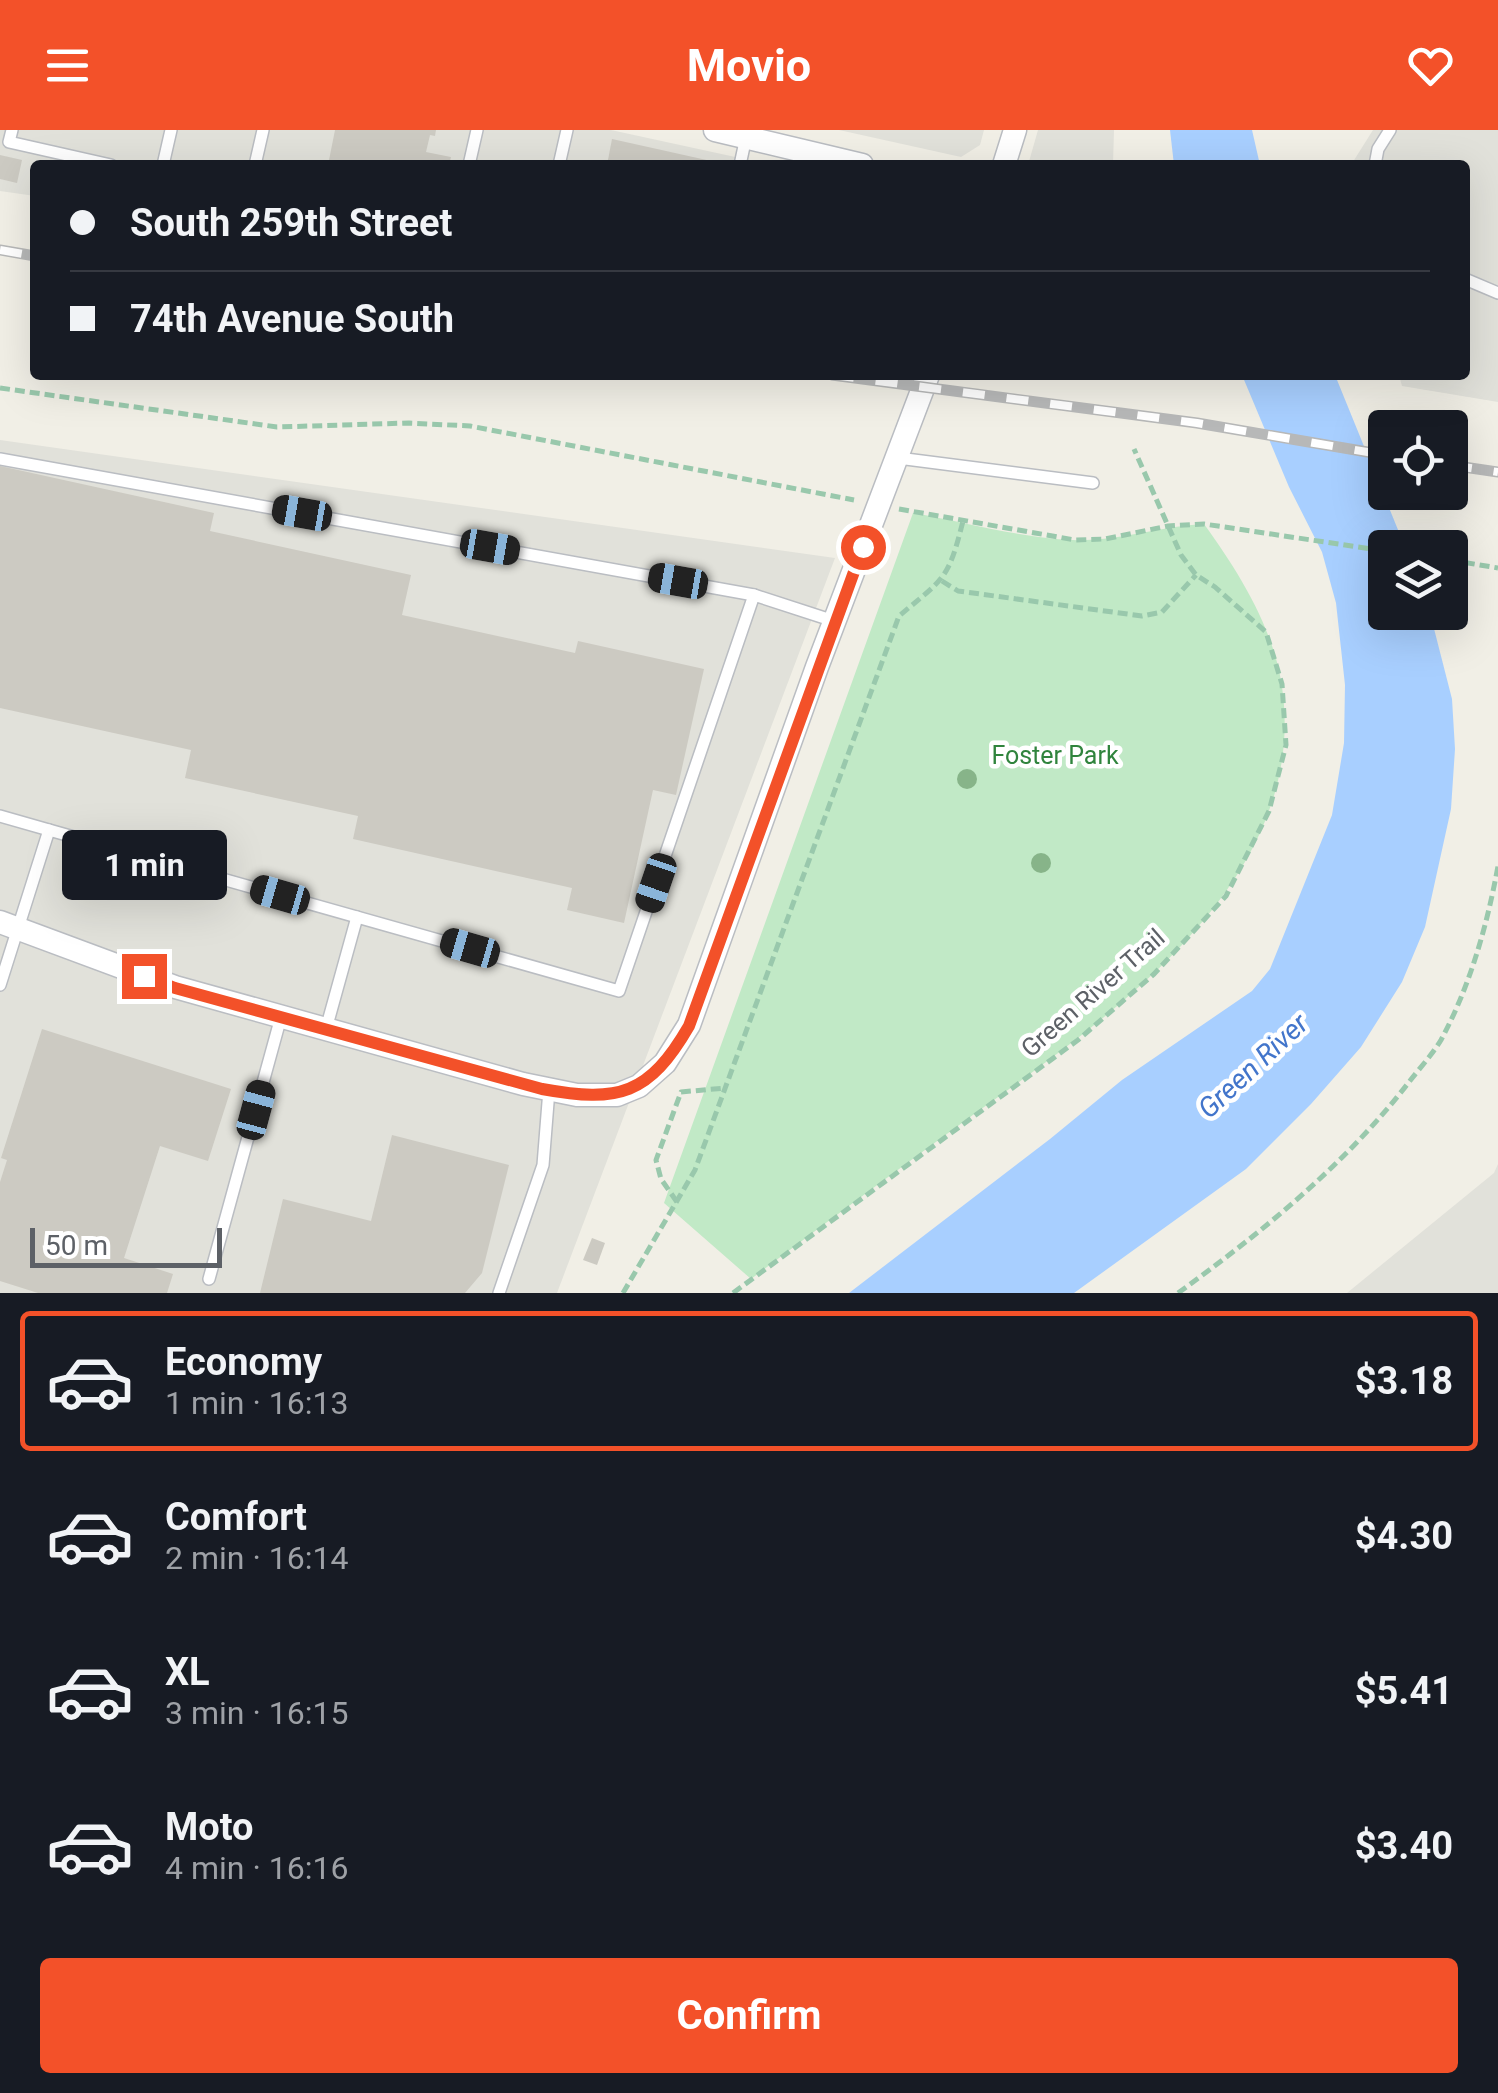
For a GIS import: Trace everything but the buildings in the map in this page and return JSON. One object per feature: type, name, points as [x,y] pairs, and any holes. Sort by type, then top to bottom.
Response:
[{"type":"street","points":[[714,130],[841,160]]},
{"type":"street","points":[[1006,160],[1015,130]]},
{"type":"street","points":[[9,926],[175,988],[549,1090],[604,1097],[639,1086],[666,1063],[689,1026],[834,621],[926,380]]},
{"type":"lane","points":[[12,130],[9,142],[89,160]]},
{"type":"lane","points":[[164,160],[171,130]]},
{"type":"lane","points":[[255,160],[263,130]]},
{"type":"lane","points":[[470,160],[478,130]]},
{"type":"lane","points":[[560,160],[567,130]]},
{"type":"lane","points":[[1376,160],[1390,130]]},
{"type":"lane","points":[[741,160],[746,137]]},
{"type":"lane","points":[[1470,281],[1498,292]]},
{"type":"lane","points":[[898,458],[1092,482]]},
{"type":"lane","points":[[0,459],[754,595],[834,621]]},
{"type":"lane","points":[[0,816],[619,990],[754,595]]},
{"type":"lane","points":[[0,985],[9,926],[49,830]]},
{"type":"lane","points":[[326,1030],[357,917]]},
{"type":"lane","points":[[209,1279],[281,1017]]},
{"type":"lane","points":[[499,1293],[543,1165],[549,1090]]},
{"type":"path","points":[[0,388],[277,426],[470,426],[1074,540],[1204,524],[1368,548]]},
{"type":"path","name":"Green River Trail","points":[[733,1293],[1078,1040],[1154,974],[1226,896],[1269,811],[1286,746],[1282,684],[1266,632],[1196,574],[1180,554],[1134,449]]},
{"type":"path","points":[[624,1293],[695,1170],[899,616],[942,581],[953,563],[963,522]]},
{"type":"path","points":[[1468,563],[1498,568]]},
{"type":"path","points":[[942,581],[958,592],[1142,616],[1162,612],[1196,574]]},
{"type":"path","points":[[1178,1293],[1348,1153],[1440,1042],[1488,919],[1498,866]]},
{"type":"path","points":[[677,1202],[661,1180],[656,1160],[681,1092],[725,1088]]},
{"type":"shaded area","points":[[0,130],[611,130],[749,160],[30,160],[30,195],[0,191]]},
{"type":"shaded area","points":[[839,130],[984,130],[980,145],[961,157]]},
{"type":"shaded area","points":[[1038,130],[1114,130],[1113,160],[1029,160]]},
{"type":"shaded area","points":[[1373,130],[1498,130],[1498,402],[1402,386],[1400,380],[1470,380],[1470,160],[1354,160]]},
{"type":"shaded area","points":[[0,440],[835,558],[557,1293],[0,1293]]},
{"type":"shaded area","points":[[1498,1164],[1498,1293],[1347,1293],[1494,1173]]},
{"type":"green space","name":"Foster Park","points":[[913,513],[1013,533],[1073,540],[1106,539],[1204,524],[1242,581],[1271,643],[1282,687],[1283,756],[1265,821],[1234,880],[1191,935],[1141,986],[1086,1032],[751,1279],[664,1203]]},
{"type":"water","points":[[1170,130],[1252,130],[1259,160],[1173,160]]},
{"type":"water","name":"Green River","points":[[1244,380],[1337,380],[1368,456],[1368,510],[1390,510],[1398,530],[1368,530],[1368,630],[1434,630],[1452,699],[1455,749],[1451,809],[1425,927],[1402,982],[1361,1047],[1246,1169],[1074,1293],[849,1293],[1122,1080],[1252,991],[1270,969],[1332,815],[1344,743],[1345,685],[1336,603],[1322,552],[1289,487]]},
{"type":"railway","points":[[0,250],[30,255]]},
{"type":"railway","points":[[870,380],[1197,423],[1368,452]]},
{"type":"railway","points":[[1468,468],[1498,472]]},
{"type":"route","points":[[144,976],[175,988],[542,1089],[604,1097],[639,1086],[666,1063],[689,1026],[863,547]]}]
